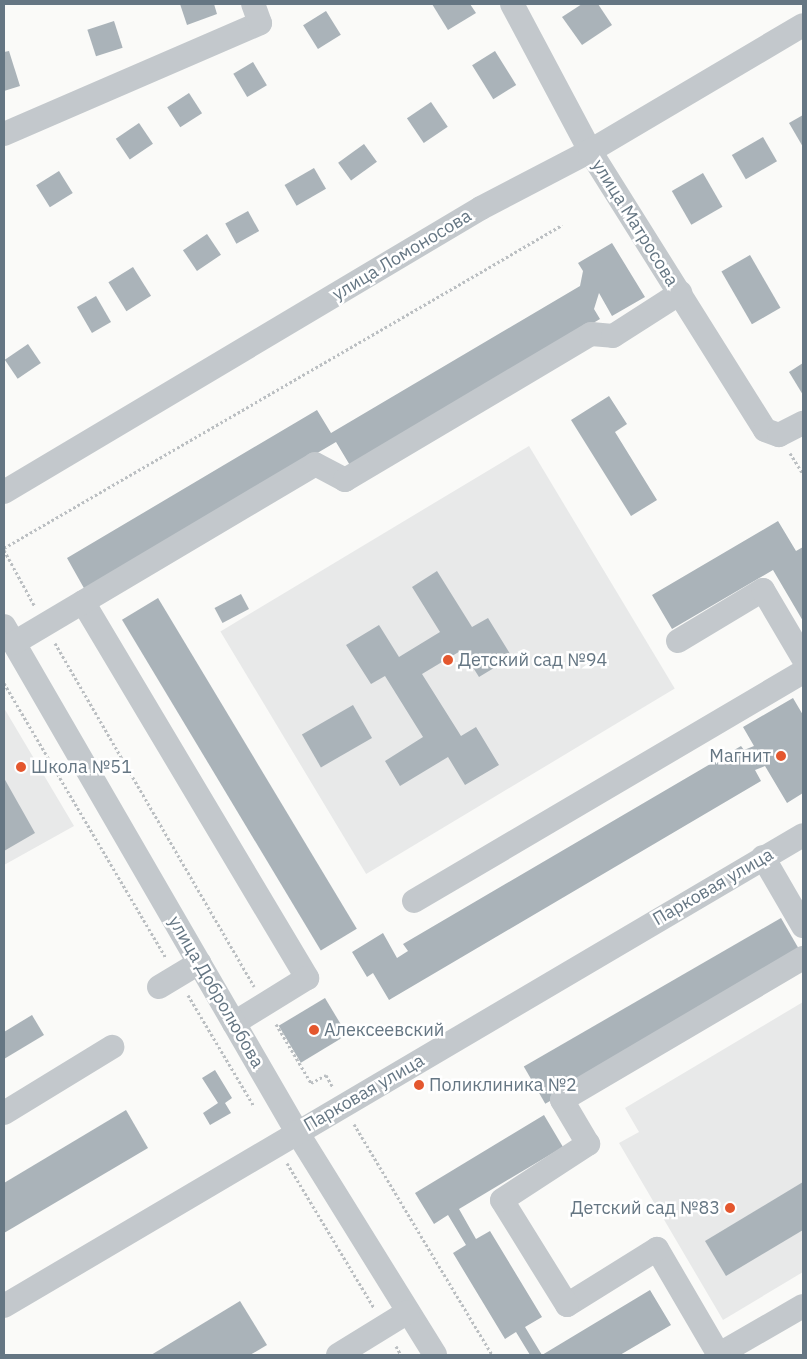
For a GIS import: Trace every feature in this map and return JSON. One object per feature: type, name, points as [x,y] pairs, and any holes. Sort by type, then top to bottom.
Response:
[{"type":"street","points":[[4,134],[260,23],[253,4]]},
{"type":"street","name":"улица Матросова","points":[[512,4],[590,151],[770,435],[786,433],[803,423]]},
{"type":"street","name":"улица Ломоносова","points":[[4,492],[481,208],[590,151],[803,25]]},
{"type":"street","points":[[9,635],[45,625],[315,464],[345,480],[591,334],[613,336],[680,293]]},
{"type":"street","points":[[678,641],[763,590],[803,658]]},
{"type":"street","points":[[83,602],[307,978],[234,1023]]},
{"type":"street","name":"улица Добролюбова","points":[[9,635],[297,1132],[435,1355]]},
{"type":"street","points":[[414,901],[803,672]]},
{"type":"street","name":"Парковая улица","points":[[4,1306],[803,835]]},
{"type":"street","points":[[763,857],[803,926]]},
{"type":"street","points":[[803,958],[562,1100],[588,1144],[502,1200],[567,1305],[657,1249],[719,1355],[803,1306]]},
{"type":"street","points":[[168,982],[200,963]]},
{"type":"street","points":[[4,1113],[112,1047]]},
{"type":"street","points":[[338,1355],[408,1312]]},
{"type":"path","points":[[492,1355],[326,1075],[311,1083],[45,625],[4,549],[562,225]]},
{"type":"path","points":[[4,682],[168,982],[256,1111]]},
{"type":"path","points":[[276,1145],[401,1355]]},
{"type":"shaded area","name":"Детский сад №94","points":[[529,446],[675,689],[366,874],[220,631]]},
{"type":"shaded area","name":"Школа №51","points":[[4,708],[74,826],[4,865]]},
{"type":"shaded area","name":"Детский сад №83","points":[[803,1002],[803,1272],[723,1320],[619,1143],[639,1132],[625,1108]]},
{"type":"building","points":[[180,4],[214,4],[217,14],[187,25]]},
{"type":"building","points":[[432,4],[470,4],[476,13],[448,30]]},
{"type":"building","points":[[582,4],[598,4],[612,25],[582,45],[562,17]]},
{"type":"building","points":[[326,11],[341,35],[318,49],[303,25]]},
{"type":"building","points":[[114,21],[123,48],[96,56],[87,30]]},
{"type":"building","points":[[9,51],[20,86],[4,91],[4,52]]},
{"type":"building","points":[[495,51],[516,85],[493,99],[472,65]]},
{"type":"building","points":[[253,62],[267,85],[247,97],[233,74]]},
{"type":"building","points":[[189,93],[202,113],[180,127],[167,107]]},
{"type":"building","points":[[431,102],[448,127],[424,143],[407,118]]},
{"type":"building","points":[[803,115],[803,147],[789,123]]},
{"type":"building","points":[[139,123],[153,144],[130,159],[116,139]]},
{"type":"building","points":[[763,137],[777,161],[746,179],[732,155]]},
{"type":"building","points":[[364,144],[377,162],[351,181],[338,163]]},
{"type":"building","points":[[314,168],[326,189],[297,206],[285,185]]},
{"type":"building","points":[[59,171],[73,193],[50,207],[36,185]]},
{"type":"building","points":[[703,173],[722,207],[691,225],[672,191]]},
{"type":"building","points":[[248,211],[259,231],[236,244],[225,224]]},
{"type":"building","points":[[207,234],[221,255],[197,271],[183,250]]},
{"type":"building","points":[[612,243],[645,297],[612,316],[599,293],[594,309],[600,319],[351,467],[336,442],[85,590],[67,558],[317,410],[331,433],[580,286],[583,271],[578,263]]},
{"type":"building","points":[[750,255],[781,308],[752,324],[721,272]]},
{"type":"building","points":[[133,267],[151,296],[126,311],[108,282]]},
{"type":"building","points":[[96,296],[111,322],[92,333],[77,307]]},
{"type":"building","points":[[28,344],[41,363],[18,379],[5,360]]},
{"type":"building","points":[[803,363],[803,395],[789,372]]},
{"type":"building","points":[[609,396],[627,424],[615,432],[657,500],[631,516],[571,420]]},
{"type":"building","points":[[778,521],[796,551],[803,547],[803,621],[773,570],[672,629],[652,595]]},
{"type":"building","points":[[437,571],[472,627],[488,618],[512,657],[479,677],[462,650],[422,674],[461,736],[476,727],[499,765],[465,785],[448,757],[400,786],[385,761],[423,737],[385,676],[371,684],[346,645],[379,625],[399,657],[440,632],[412,587]]},
{"type":"building","points":[[241,594],[249,609],[222,623],[215,608]]},
{"type":"building","points":[[158,598],[357,929],[321,950],[122,620]]},
{"type":"building","points":[[793,698],[803,715],[803,793],[787,803],[765,766],[755,770],[761,781],[389,1000],[373,973],[367,977],[352,952],[383,933],[397,958],[408,951],[403,944],[741,746],[744,750],[754,746],[743,727]]},
{"type":"building","points":[[353,705],[372,738],[321,767],[302,734]]},
{"type":"building","points":[[4,778],[35,833],[4,851]]},
{"type":"building","points":[[781,918],[802,955],[545,1104],[524,1066]]},
{"type":"building","points":[[325,998],[347,1035],[301,1063],[279,1026]]},
{"type":"building","points":[[32,1015],[44,1035],[4,1059],[4,1032]]},
{"type":"building","points":[[215,1070],[232,1098],[225,1103],[231,1113],[210,1125],[203,1113],[218,1103],[202,1078]]},
{"type":"building","points":[[126,1110],[148,1148],[4,1233],[4,1183]]},
{"type":"building","points":[[544,1115],[563,1147],[459,1209],[476,1239],[490,1231],[542,1317],[525,1327],[542,1355],[530,1355],[516,1332],[505,1339],[453,1253],[466,1245],[448,1215],[434,1224],[415,1193]]},
{"type":"building","points":[[803,1182],[803,1230],[726,1276],[705,1241]]},
{"type":"building","points":[[650,1290],[671,1325],[620,1355],[542,1355]]},
{"type":"building","points":[[240,1301],[267,1345],[250,1355],[151,1355]]},
{"type":"place","name":"Детский сад №94","points":[[448,660]]},
{"type":"place","name":"Магнит","points":[[781,756]]},
{"type":"place","name":"Школа №51","points":[[21,767]]},
{"type":"place","name":"Алексеевский","points":[[314,1030]]},
{"type":"place","name":"Поликлиника №2","points":[[419,1085]]},
{"type":"place","name":"Детский сад №83","points":[[730,1208]]}]
